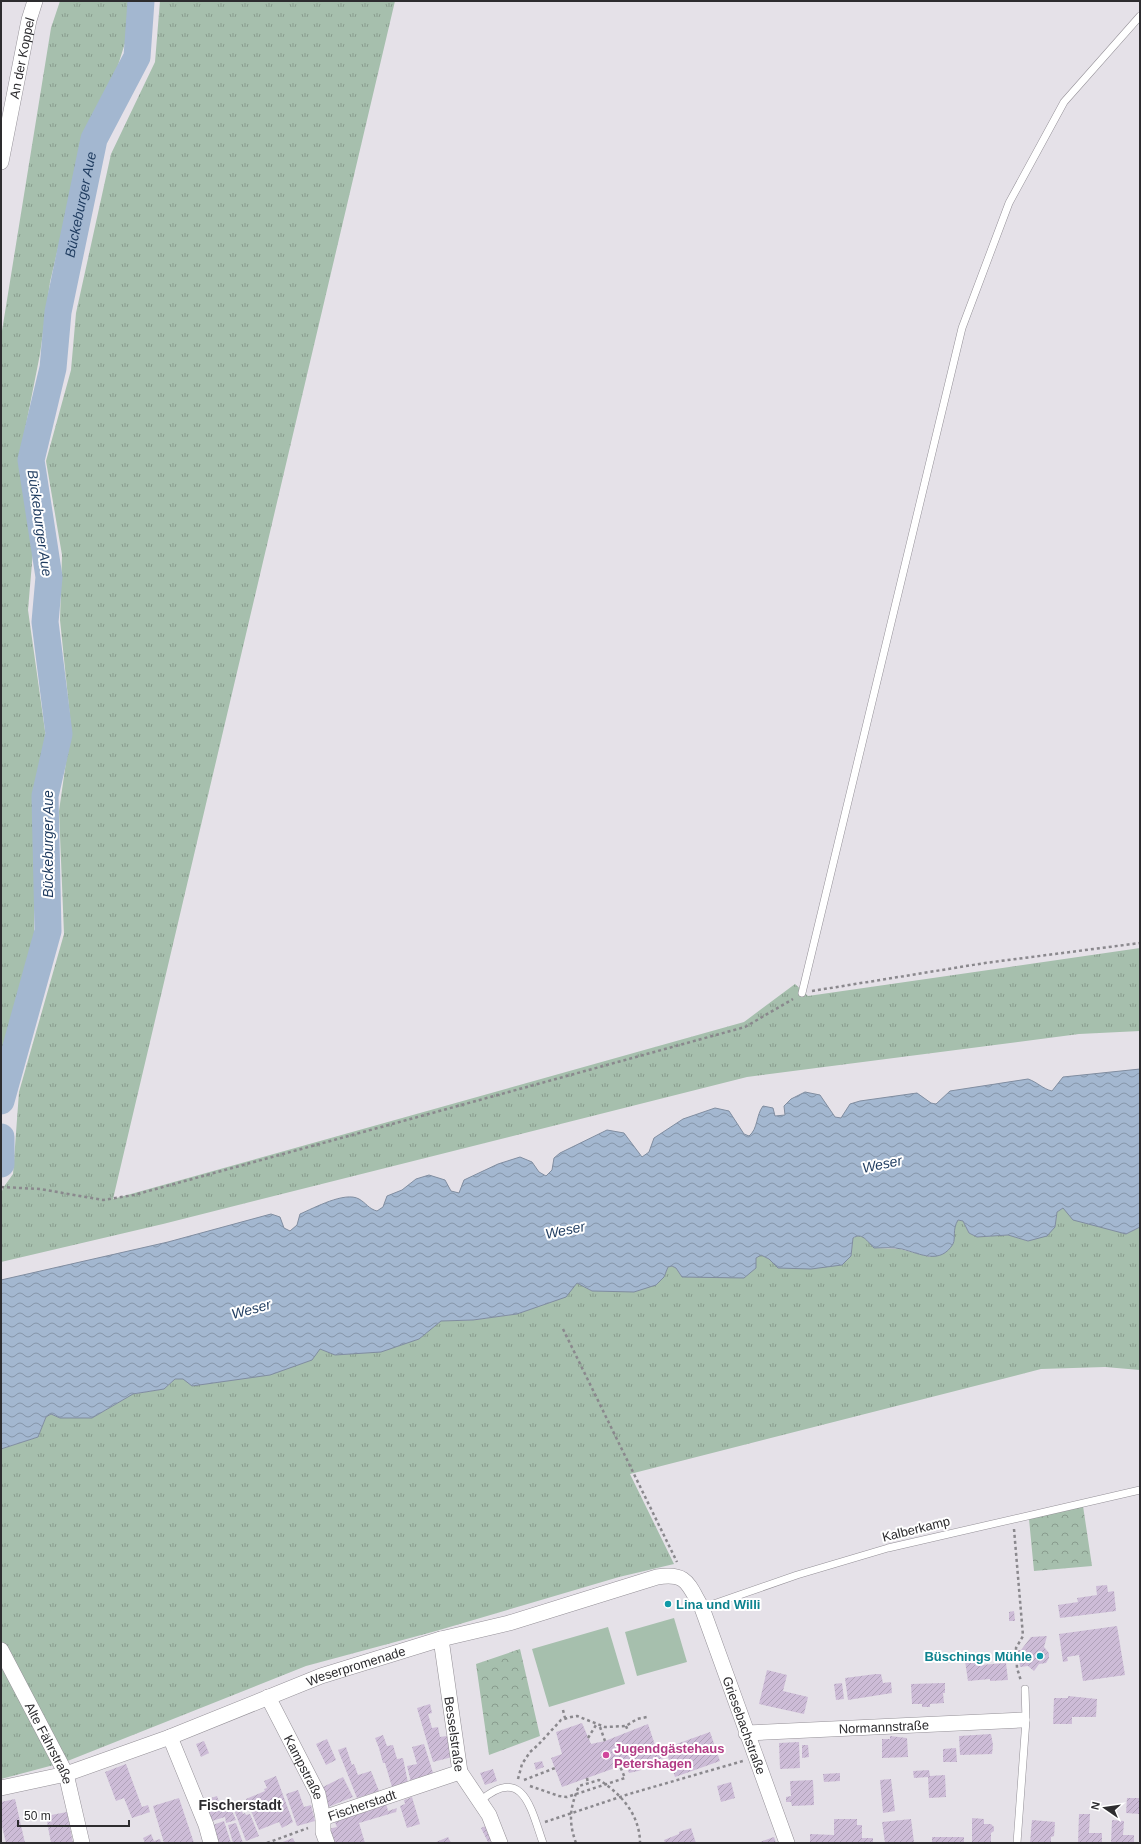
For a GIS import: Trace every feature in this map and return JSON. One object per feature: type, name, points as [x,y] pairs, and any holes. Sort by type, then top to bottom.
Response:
[{"type":"street","name":"An der Koppel","points":[[1,162],[29,20],[35,1]]},
{"type":"street","name":"Weserpromenade","points":[[1,1788],[66,1774],[170,1737],[321,1676],[441,1639],[509,1622],[657,1577],[672,1574],[682,1578]]},
{"type":"street","points":[[682,1578],[687,1582],[702,1608]]},
{"type":"street","name":"Griesebachstraße","points":[[702,1608],[787,1843]]},
{"type":"street","name":"Besselstraße","points":[[441,1639],[460,1772],[489,1815],[500,1843]]},
{"type":"street","name":"Alte Fährstraße","points":[[1,1650],[66,1774],[82,1843]]},
{"type":"street","name":"Kampstraße","points":[[268,1697],[318,1794],[322,1818],[322,1832],[326,1843]]},
{"type":"street","name":"Normannstraße","points":[[746,1733],[1022,1720]]},
{"type":"street","points":[[170,1737],[206,1825],[211,1843]]},
{"type":"street","name":"Fischerstadt","points":[[322,1818],[460,1772]]},
{"type":"lane","points":[[802,993],[962,328],[1009,203],[1064,102],[1140,16]]},
{"type":"lane","name":"Kalberkamp","points":[[702,1608],[797,1575],[888,1548],[1140,1490]]},
{"type":"lane","points":[[1017,1843],[1026,1720],[1025,1688]]},
{"type":"lane","points":[[480,1801],[499,1788],[510,1787],[518,1790],[525,1796],[543,1843]]},
{"type":"path","points":[[2,1188],[40,1189],[103,1200],[134,1195],[745,1027],[802,993],[985,963],[1140,943]]},
{"type":"path","points":[[563,1329],[681,1570],[682,1578]]},
{"type":"path","points":[[1014,1518],[1023,1636],[1016,1648],[1017,1668],[1025,1688]]},
{"type":"path","points":[[563,1710],[565,1718]]},
{"type":"path","points":[[517,1781],[522,1764],[530,1752],[542,1741],[555,1725],[565,1718],[577,1716],[600,1726],[626,1726],[637,1719],[647,1717]]},
{"type":"path","points":[[588,1738],[596,1724]]},
{"type":"path","points":[[600,1726],[605,1741]]},
{"type":"path","points":[[626,1726],[628,1731]]},
{"type":"path","points":[[537,1824],[621,1797],[755,1758]]},
{"type":"path","points":[[524,1780],[528,1785],[537,1789],[567,1797],[625,1778],[620,1766]]},
{"type":"path","points":[[510,1787],[517,1781],[524,1780],[555,1768]]},
{"type":"path","points":[[587,1778],[588,1783]]},
{"type":"path","points":[[576,1843],[570,1814],[575,1794],[579,1786],[599,1780],[621,1797],[630,1810],[636,1823],[640,1843]]},
{"type":"path","name":"Fischerstadt","points":[[267,1843],[315,1826],[322,1818]]},
{"type":"green space","points":[[60,1],[130,1],[125,43],[114,78],[82,147],[50,282],[40,354],[21,450],[33,551],[28,610],[46,738],[34,800],[34,937],[1,1059],[1,337],[51,28]]},
{"type":"green space","points":[[160,1],[395,1],[113,1199],[744,1022],[795,984],[808,996],[1140,948],[1140,1031],[1079,1034],[747,1077],[163,1224],[1,1262],[1,1194],[3,1188],[13,1174],[19,1092],[64,934],[59,811],[71,727],[60,620],[62,555],[46,461],[71,370],[76,313],[111,154],[155,62]]},
{"type":"green space","points":[[1063,1208],[1126,1234],[1140,1227],[1140,1370],[1105,1367],[1041,1369],[630,1474],[674,1564],[619,1577],[436,1631],[306,1666],[65,1762],[1,1779],[1,1449],[38,1437],[46,1417],[51,1414],[60,1418],[92,1418],[133,1394],[164,1389],[175,1379],[183,1379],[320,1349],[336,1355],[419,1339],[441,1321],[473,1320],[517,1314],[565,1297],[577,1283],[592,1291],[664,1277],[668,1267],[672,1266],[676,1268],[682,1277],[761,1255],[769,1259],[778,1268],[851,1256],[853,1238],[856,1236],[862,1236],[865,1238],[874,1248],[900,1249],[930,1257],[954,1243],[954,1227],[957,1220],[963,1221],[969,1233],[977,1237],[1008,1235],[1028,1241],[1055,1227],[1057,1212]]},
{"type":"green space","points":[[1083,1506],[1092,1566],[1034,1571],[1029,1519]]},
{"type":"green space","points":[[674,1618],[687,1662],[637,1676],[625,1632]]},
{"type":"green space","points":[[608,1627],[625,1684],[549,1707],[532,1649]]},
{"type":"green space","points":[[520,1649],[540,1736],[489,1755],[476,1664]]},
{"type":"water","name":"Weser","points":[[1140,1069],[1140,1227],[1126,1234],[1073,1220],[1063,1208],[1057,1212],[1055,1227],[1047,1236],[1028,1241],[1008,1235],[977,1237],[969,1233],[963,1221],[958,1220],[955,1227],[953,1244],[948,1250],[936,1256],[923,1255],[899,1248],[874,1248],[864,1238],[856,1236],[853,1238],[851,1256],[842,1265],[811,1269],[778,1268],[769,1259],[761,1255],[756,1258],[756,1268],[744,1278],[682,1277],[676,1268],[672,1266],[668,1267],[664,1277],[656,1285],[634,1292],[592,1291],[577,1283],[566,1297],[517,1314],[473,1320],[441,1321],[419,1339],[381,1352],[335,1355],[320,1349],[312,1360],[270,1375],[192,1386],[183,1379],[175,1379],[164,1389],[133,1394],[92,1418],[60,1418],[51,1414],[46,1417],[38,1437],[1,1449],[1,1280],[168,1242],[271,1214],[280,1217],[284,1228],[290,1231],[297,1225],[300,1214],[330,1201],[346,1197],[359,1199],[377,1211],[383,1207],[387,1196],[402,1190],[416,1179],[429,1175],[445,1180],[451,1191],[459,1193],[464,1180],[498,1164],[520,1157],[532,1162],[539,1172],[546,1176],[552,1170],[554,1158],[560,1153],[607,1130],[624,1133],[642,1157],[649,1152],[654,1138],[683,1119],[715,1108],[729,1111],[744,1134],[749,1136],[756,1126],[763,1106],[773,1108],[775,1116],[785,1115],[784,1106],[791,1099],[805,1092],[820,1095],[835,1117],[841,1118],[850,1104],[860,1101],[917,1093],[931,1103],[936,1104],[950,1091],[1028,1079],[1052,1091],[1063,1077]]},
{"type":"building","points":[[1107,1585],[1108,1592],[1114,1591],[1116,1611],[1060,1618],[1058,1605],[1078,1602],[1077,1598],[1097,1595],[1096,1586]]},
{"type":"building","points":[[1014,1611],[1015,1621],[1009,1621],[1009,1612]]},
{"type":"building","points":[[1117,1626],[1125,1675],[1083,1681],[1079,1655],[1067,1657],[1068,1661],[1063,1662],[1059,1634]]},
{"type":"building","points":[[1047,1636],[1044,1647],[1049,1653],[1049,1658],[1046,1663],[1039,1664],[1034,1671],[1028,1666],[1020,1667],[1018,1650],[1021,1650],[1031,1637]]},
{"type":"building","points":[[980,1659],[980,1665],[1006,1663],[1008,1680],[990,1681],[990,1679],[968,1681],[965,1661]]},
{"type":"building","points":[[767,1670],[787,1675],[783,1691],[808,1697],[804,1714],[759,1704]]},
{"type":"building","points":[[881,1674],[883,1683],[891,1682],[892,1693],[848,1700],[845,1678]]},
{"type":"building","points":[[842,1683],[844,1699],[836,1700],[834,1684]]},
{"type":"building","points":[[945,1683],[945,1693],[943,1693],[944,1703],[930,1704],[930,1707],[922,1707],[922,1704],[912,1704],[911,1684]]},
{"type":"building","points":[[1068,1696],[1097,1699],[1096,1717],[1072,1717],[1072,1724],[1053,1724],[1054,1698],[1068,1698]]},
{"type":"building","points":[[430,1704],[432,1713],[428,1714],[432,1728],[438,1727],[440,1737],[447,1736],[452,1757],[433,1762],[417,1708]]},
{"type":"building","points":[[582,1723],[591,1744],[605,1741],[648,1724],[657,1751],[710,1732],[720,1761],[675,1777],[668,1757],[660,1759],[661,1763],[638,1771],[629,1773],[626,1764],[562,1787],[551,1758],[562,1754],[556,1732]]},
{"type":"building","points":[[991,1734],[993,1745],[992,1754],[960,1755],[959,1736]]},
{"type":"building","points":[[383,1735],[387,1746],[393,1745],[397,1759],[403,1758],[408,1783],[392,1787],[385,1763],[383,1763],[375,1738]]},
{"type":"building","points":[[890,1736],[907,1738],[908,1757],[882,1758],[882,1739],[890,1739]]},
{"type":"building","points":[[327,1739],[336,1760],[326,1765],[316,1744]]},
{"type":"building","points":[[204,1741],[209,1753],[201,1757],[196,1744]]},
{"type":"building","points":[[799,1742],[800,1768],[780,1769],[779,1743]]},
{"type":"building","points":[[424,1744],[434,1776],[411,1782],[407,1766],[417,1764],[412,1747]]},
{"type":"building","points":[[802,1745],[808,1745],[809,1757],[802,1758]]},
{"type":"building","points":[[346,1747],[352,1765],[354,1764],[358,1775],[371,1771],[379,1791],[357,1798],[338,1750]]},
{"type":"building","points":[[956,1748],[957,1762],[943,1762],[943,1749]]},
{"type":"building","points":[[542,1761],[544,1767],[536,1770],[534,1763]]},
{"type":"building","points":[[126,1764],[142,1807],[148,1805],[150,1812],[132,1818],[124,1798],[116,1801],[105,1772]]},
{"type":"building","points":[[493,1769],[497,1781],[485,1785],[480,1773]]},
{"type":"building","points":[[929,1770],[930,1776],[945,1775],[946,1797],[929,1798],[928,1777],[914,1778],[913,1771]]},
{"type":"building","points":[[840,1773],[840,1781],[824,1782],[823,1774]]},
{"type":"building","points":[[276,1776],[293,1822],[282,1828],[279,1822],[259,1830],[246,1799],[265,1791],[264,1789],[267,1788],[264,1781]]},
{"type":"building","points":[[343,1777],[353,1797],[328,1807],[319,1789]]},
{"type":"building","points":[[891,1779],[895,1811],[883,1813],[880,1780]]},
{"type":"building","points":[[813,1780],[814,1805],[792,1806],[791,1802],[786,1802],[786,1797],[791,1796],[790,1781]]},
{"type":"building","points":[[731,1782],[735,1798],[721,1802],[717,1786]]},
{"type":"building","points":[[298,1790],[304,1807],[311,1805],[315,1821],[297,1826],[286,1794]]},
{"type":"building","points":[[217,1796],[219,1802],[227,1800],[236,1820],[226,1823],[225,1817],[212,1821],[205,1800]]},
{"type":"building","points":[[412,1797],[420,1824],[407,1828],[400,1806],[405,1804],[404,1800]]},
{"type":"building","points":[[179,1798],[194,1843],[164,1843],[153,1806]]},
{"type":"building","points":[[1127,1798],[1140,1798],[1140,1814],[1126,1813]]},
{"type":"building","points":[[15,1799],[25,1843],[6,1843],[1,1822],[1,1802]]},
{"type":"building","points":[[386,1803],[388,1811],[397,1808],[396,1812],[359,1823],[365,1843],[332,1843],[328,1829],[337,1827],[334,1820]]},
{"type":"building","points":[[241,1808],[243,1814],[250,1814],[259,1836],[246,1841],[234,1810]]},
{"type":"building","points":[[67,1812],[73,1843],[51,1843],[46,1816]]},
{"type":"building","points":[[1079,1814],[1090,1814],[1089,1833],[1102,1833],[1102,1843],[1078,1843]]},
{"type":"building","points":[[972,1818],[984,1819],[984,1824],[991,1824],[994,1827],[994,1831],[991,1833],[991,1843],[972,1843]]},
{"type":"building","points":[[834,1819],[857,1819],[857,1825],[862,1825],[862,1838],[873,1838],[873,1843],[810,1843],[810,1834],[834,1835]]},
{"type":"building","points":[[911,1819],[914,1842],[885,1843],[882,1822]]},
{"type":"building","points":[[1032,1820],[1055,1822],[1054,1836],[1051,1837],[1051,1843],[1030,1843]]},
{"type":"building","points":[[1112,1820],[1124,1821],[1123,1835],[1134,1835],[1134,1843],[1111,1843]]},
{"type":"building","points":[[224,1821],[231,1843],[216,1843],[210,1826]]},
{"type":"building","points":[[236,1823],[243,1843],[233,1843],[228,1825]]},
{"type":"building","points":[[488,1825],[494,1840],[488,1842],[481,1828]]},
{"type":"building","points":[[691,1828],[696,1843],[665,1843],[664,1840],[679,1834],[679,1832]]},
{"type":"building","points":[[151,1834],[154,1841],[160,1839],[161,1843],[145,1843],[143,1838]]},
{"type":"building","points":[[448,1837],[451,1843],[434,1843]]},
{"type":"building","points":[[774,1837],[776,1843],[760,1842]]},
{"type":"building","points":[[932,1837],[964,1837],[964,1843],[932,1843]]},
{"type":"building","points":[[293,1838],[295,1843],[280,1843]]},
{"type":"waterway","name":"Bückeburger Aue","points":[[1,1101],[48,931],[45,796],[59,734],[45,622],[49,577],[31,460],[53,368],[58,312],[94,139],[137,57],[141,1]]},
{"type":"waterway","name":"Bückeburger Aue","points":[[1,1137],[1,1164]]},
{"type":"place","name":"Lina und Willi","points":[[668,1604]]},
{"type":"place","name":"Büschings Mühle","points":[[1040,1656]]},
{"type":"place","name":"Jugendgästehaus Petershagen","points":[[606,1755]]},
{"type":"district","name":"Fischerstadt","points":[[240,1805]]}]
